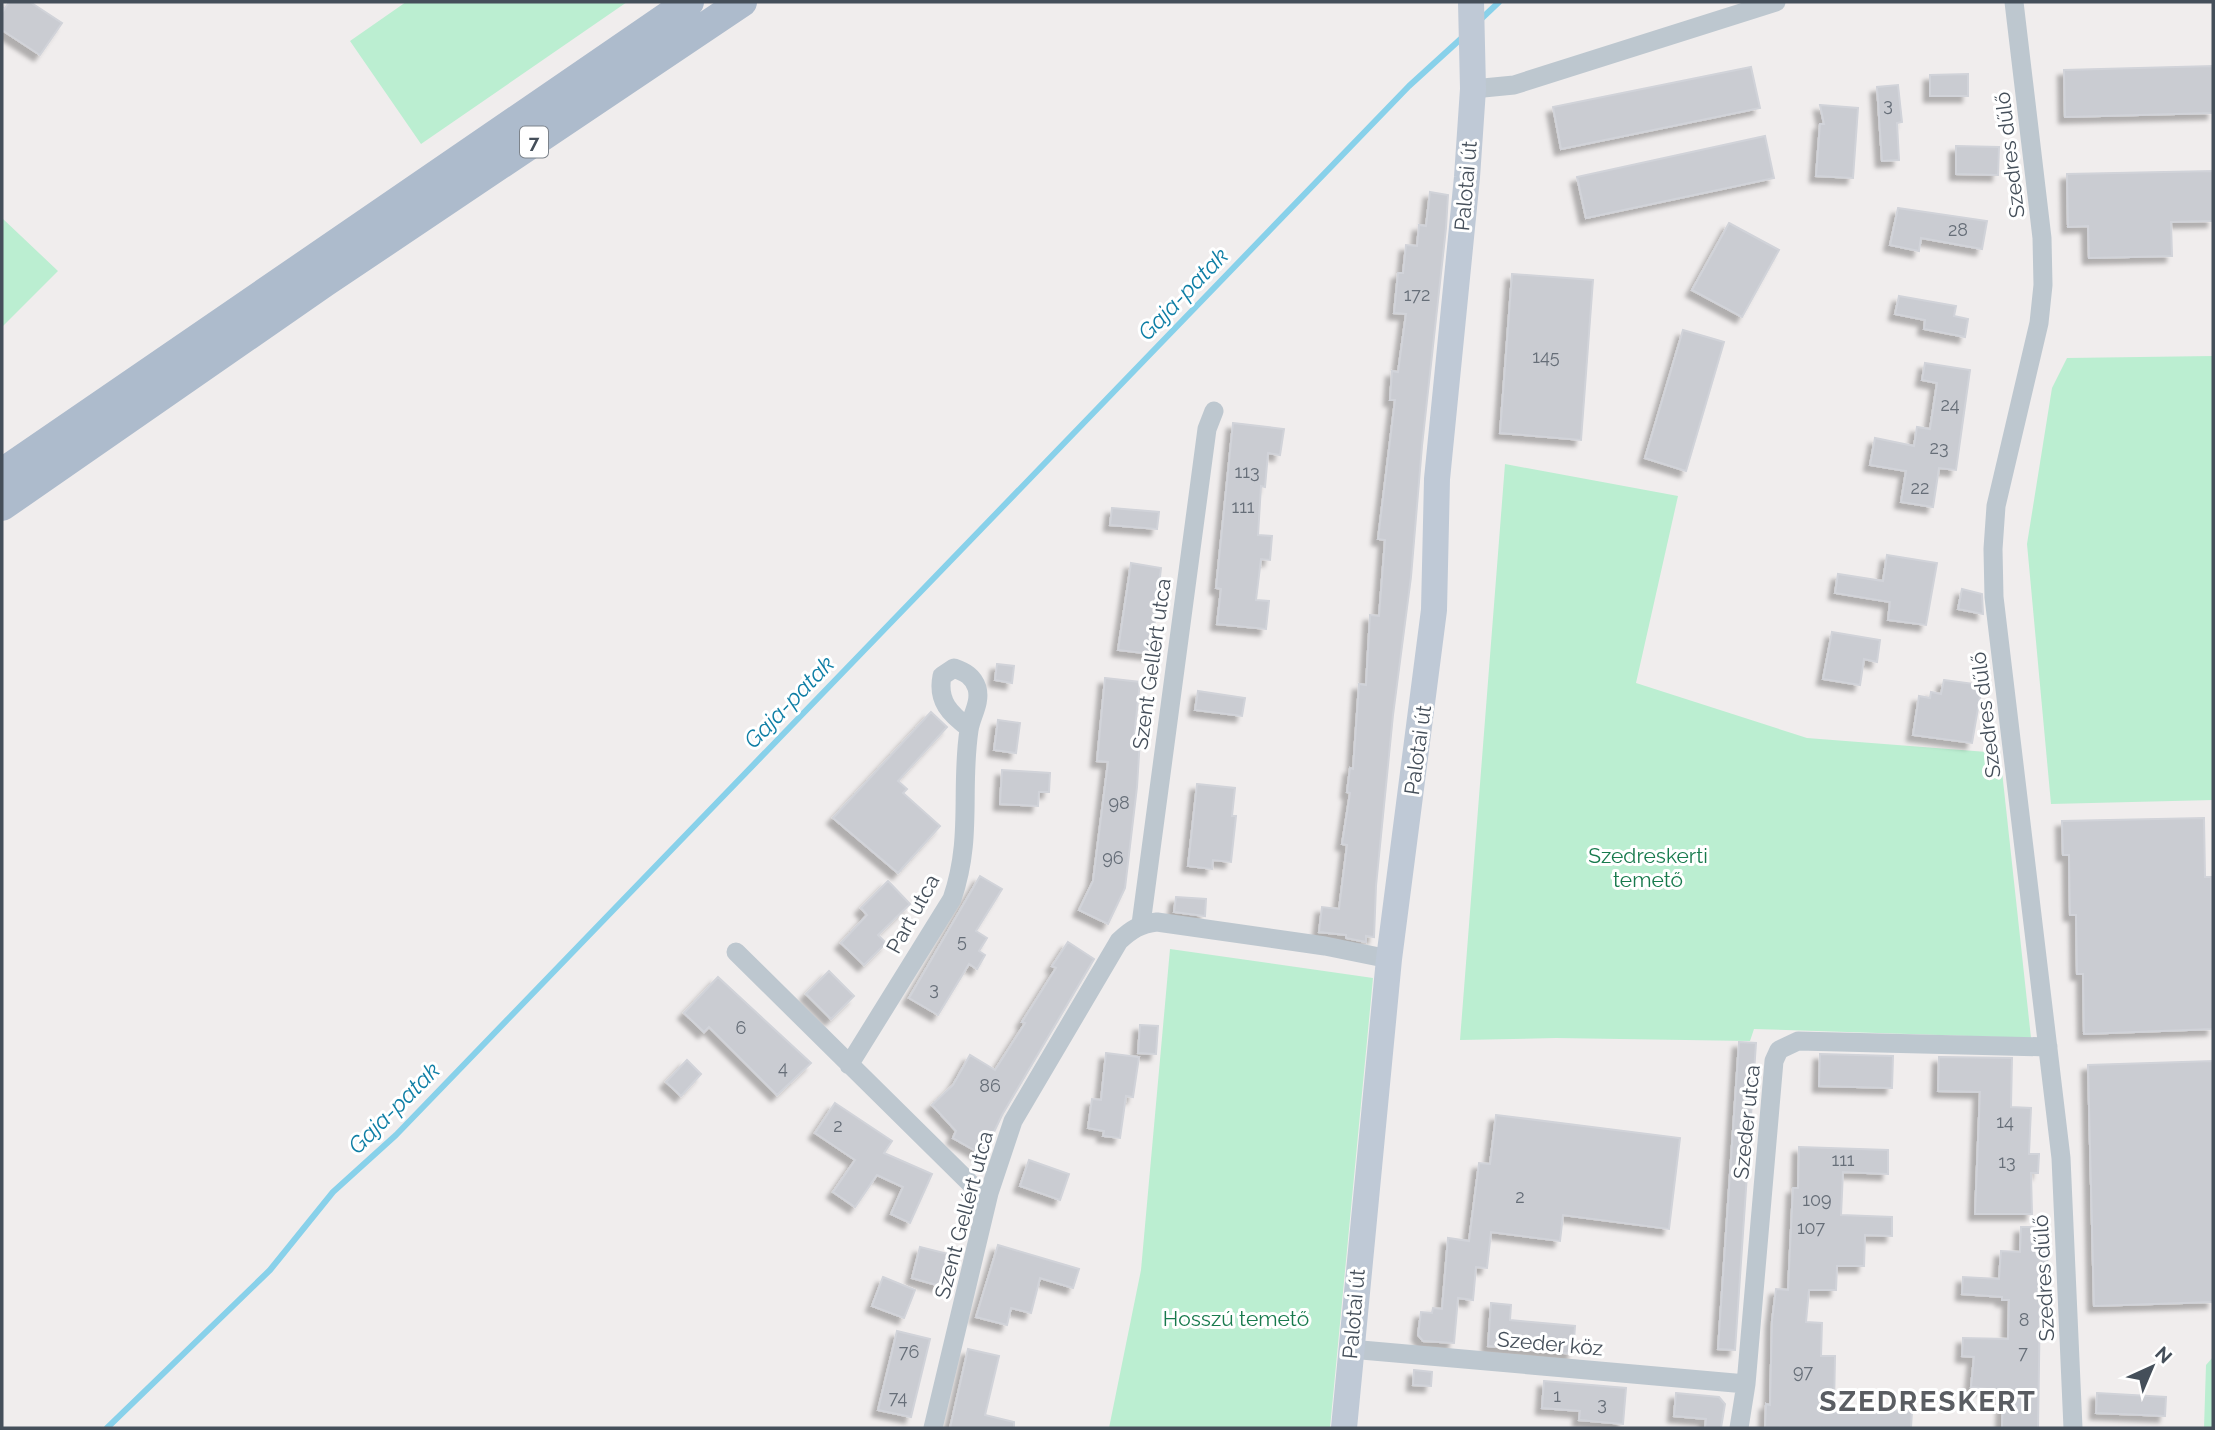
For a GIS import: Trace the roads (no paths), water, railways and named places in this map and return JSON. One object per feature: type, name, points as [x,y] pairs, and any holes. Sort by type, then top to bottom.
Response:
[{"type":"main road","name":"7","points":[[2,473],[690,2]]},
{"type":"main road","name":"7","points":[[2,506],[348,267],[743,2]]},
{"type":"main road","name":"Palotai út","points":[[1343,1428],[1389,959],[1434,610],[1437,480],[1467,177],[1473,80],[1471,2]]},
{"type":"street","points":[[1473,80],[1514,85],[1776,2]]},
{"type":"street","name":"Szedres dűlő","points":[[2014,2],[2042,238],[2043,285],[2039,323],[1996,506],[1994,597],[2061,1158],[2073,1428]]},
{"type":"street","name":"Szent Gellért utca","points":[[933,1428],[989,1193],[1013,1121],[1119,942],[1141,923],[1207,429],[1214,411]]},
{"type":"street","name":"Part utca","points":[[849,1065],[952,900],[962,871],[966,841],[969,728]]},
{"type":"street","points":[[1141,923],[1157,922],[1325,946],[1389,959]]},
{"type":"street","points":[[736,952],[980,1193],[989,1193]]},
{"type":"street","name":"Szeder utca","points":[[1739,1428],[1746,1384],[1774,1061],[1779,1050],[1798,1041],[2048,1047]]},
{"type":"street","name":"Szeder köz","points":[[1350,1349],[1746,1384]]},
{"type":"waterway","name":"Gaja-patak","points":[[1480,20],[1499,2]]},
{"type":"waterway","name":"Gaja-patak","points":[[107,1428],[270,1270],[333,1192],[396,1135],[1409,86],[1465,35]]},
{"type":"district","name":"SZEDRESKERT","points":[[1928,1401]]},
{"type":"park label","name":"Szedreskerti temető","points":[[1648,868]]},
{"type":"park label","name":"Hosszú temető","points":[[1236,1319]]}]
